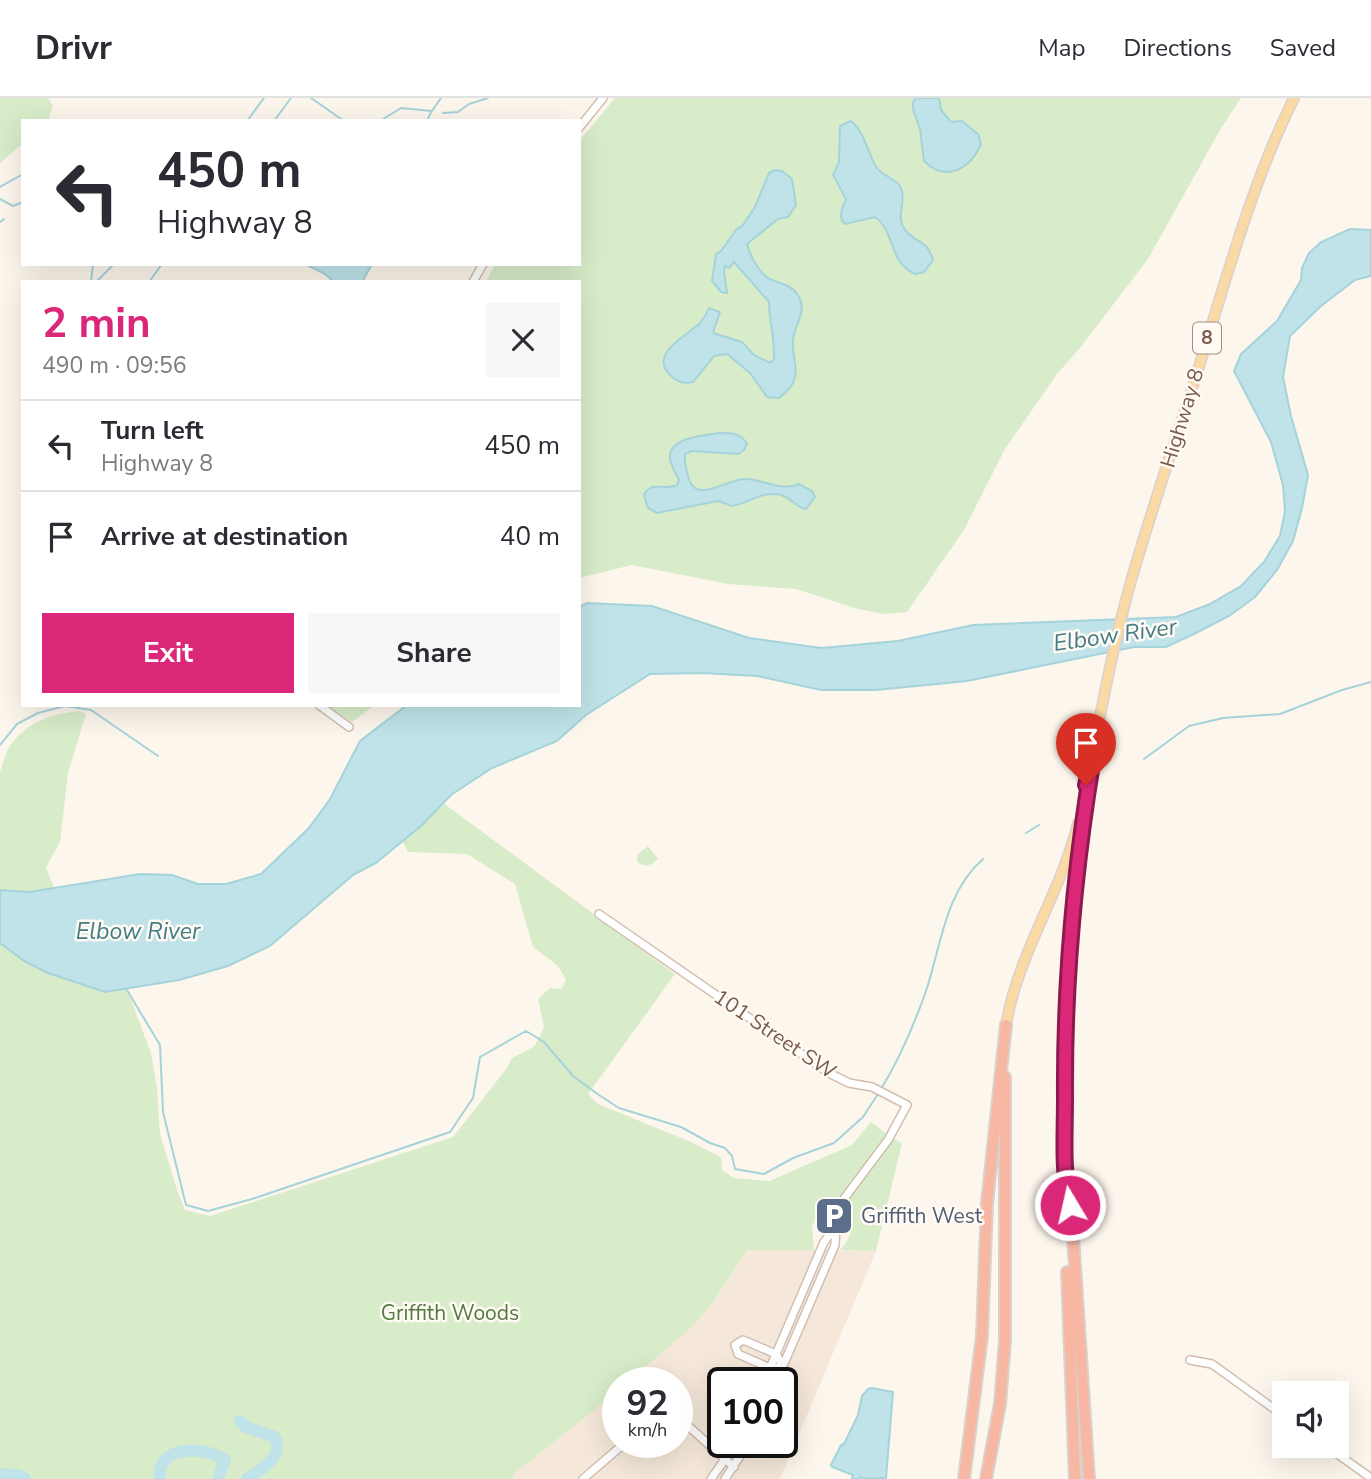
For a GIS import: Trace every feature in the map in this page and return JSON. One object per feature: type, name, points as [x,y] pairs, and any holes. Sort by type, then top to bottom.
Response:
[{"type":"highway","points":[[964,1479],[982,1336],[987,1203],[994,1116],[1006,1025]]},
{"type":"highway","points":[[986,1479],[1000,1404],[1005,1342],[1006,1025]]},
{"type":"highway","points":[[1065,1182],[1075,1479]]},
{"type":"highway","points":[[1065,1182],[1070,1205],[1089,1479]]},
{"type":"main road","name":"Highway 8","points":[[1065,1182],[1069,966],[1082,828],[1109,675],[1131,582],[1243,225],[1272,146],[1294,98]]},
{"type":"main road","name":"Highway 8","points":[[1006,1025],[1019,972],[1069,853],[1095,746]]},
{"type":"street","points":[[581,126],[603,98]]},
{"type":"street","points":[[322,707],[349,727]]},
{"type":"street","name":"101 Street SW","points":[[599,914],[828,1073],[849,1083],[876,1089],[907,1105],[888,1140],[837,1208],[835,1228]]},
{"type":"street","points":[[770,1367],[824,1242],[835,1228]]},
{"type":"street","points":[[783,1367],[835,1245],[835,1228]]},
{"type":"street","points":[[768,1367],[738,1354],[735,1345],[738,1341],[746,1341],[776,1354],[783,1367]]},
{"type":"street","points":[[1190,1360],[1202,1360],[1212,1364],[1272,1407]]},
{"type":"street","points":[[693,1430],[734,1467]]},
{"type":"street","points":[[583,1479],[607,1458]]},
{"type":"street","points":[[725,1479],[739,1458]]},
{"type":"street","points":[[1343,1458],[1371,1478]]},
{"type":"street","points":[[711,1479],[726,1460]]},
{"type":"shaded area","points":[[747,1249],[876,1251],[798,1436],[798,1367],[707,1367],[707,1458],[789,1458],[780,1479],[513,1479],[514,1474],[602,1404],[602,1458],[693,1458],[693,1367],[645,1367],[710,1307]]},
{"type":"green space","points":[[0,98],[48,98],[53,106],[49,119],[21,119],[21,145],[0,163]]},
{"type":"green space","points":[[615,98],[1241,98],[1220,130],[1148,259],[1057,374],[1005,449],[964,530],[907,612],[884,614],[858,609],[796,589],[728,584],[632,565],[581,578],[581,280],[487,280],[494,266],[581,266],[581,139]]},
{"type":"green space","points":[[329,707],[372,707],[352,722]]},
{"type":"green space","name":"Griffith Woods","points":[[79,711],[86,714],[68,773],[60,842],[46,867],[59,900],[113,952],[151,1053],[160,1134],[185,1210],[210,1216],[453,1137],[512,1058],[535,1046],[544,1027],[538,999],[550,988],[562,989],[566,979],[557,965],[533,947],[515,884],[467,854],[408,852],[398,833],[423,788],[675,974],[588,1094],[598,1104],[721,1157],[722,1170],[734,1178],[769,1181],[852,1145],[871,1122],[888,1135],[832,1211],[817,1217],[812,1226],[814,1250],[747,1250],[710,1307],[645,1367],[602,1367],[602,1404],[514,1474],[513,1479],[0,1479],[0,772],[8,749],[16,738],[32,725],[59,714]]},
{"type":"green space","points":[[648,846],[658,859],[645,866],[637,862],[638,854]]},
{"type":"green space","points":[[894,1139],[902,1143],[876,1251],[840,1250],[849,1238],[851,1230],[841,1209]]},
{"type":"water","points":[[916,98],[939,98],[941,110],[951,122],[962,121],[978,134],[981,144],[964,166],[949,172],[941,171],[924,161],[920,129],[913,109]]},
{"type":"water","points":[[851,121],[860,131],[877,168],[901,188],[902,225],[909,234],[928,248],[933,260],[924,272],[916,274],[907,270],[896,255],[886,230],[875,217],[845,224],[841,218],[846,199],[833,175],[839,162],[840,126]]},
{"type":"water","points":[[782,171],[792,179],[796,205],[788,217],[778,219],[747,244],[762,273],[792,289],[801,301],[801,312],[793,340],[796,372],[793,383],[779,398],[767,397],[750,373],[727,354],[714,356],[693,382],[684,383],[677,380],[665,369],[666,353],[700,323],[709,308],[720,312],[713,332],[742,342],[754,355],[770,363],[774,359],[769,302],[734,262],[729,268],[725,266],[727,293],[721,292],[712,281],[716,254],[743,225],[755,207],[769,173]]},
{"type":"water","name":"Elbow River","points":[[1350,229],[1371,230],[1371,276],[1355,280],[1321,306],[1290,336],[1283,377],[1308,475],[1302,508],[1293,541],[1277,570],[1255,597],[1229,616],[1166,647],[1134,647],[967,681],[876,690],[821,690],[757,676],[650,674],[586,715],[557,741],[492,768],[451,795],[421,826],[376,863],[353,875],[270,946],[228,966],[179,980],[105,992],[48,973],[24,961],[0,943],[0,890],[30,892],[140,874],[172,875],[198,884],[226,884],[261,874],[309,828],[330,799],[360,741],[404,707],[581,707],[581,606],[587,603],[652,606],[749,638],[821,648],[898,641],[973,625],[1176,617],[1210,604],[1241,586],[1264,562],[1280,536],[1285,511],[1283,485],[1271,442],[1234,371],[1241,354],[1277,321],[1301,280],[1302,268],[1309,253],[1321,242]]},
{"type":"water","points":[[309,266],[371,266],[363,280],[332,280]]},
{"type":"water","points":[[720,433],[742,438],[747,444],[744,450],[738,454],[692,451],[685,454],[686,468],[692,485],[704,490],[745,479],[786,487],[799,484],[812,491],[815,497],[806,509],[785,496],[774,494],[762,495],[732,506],[718,501],[657,513],[648,508],[644,495],[650,488],[677,485],[679,480],[670,459],[675,446],[689,438]]},
{"type":"water","points":[[872,1388],[893,1392],[886,1478],[852,1479],[853,1475],[831,1465],[858,1415],[862,1396]]},
{"type":"waterway","points":[[248,119],[264,98]]},
{"type":"waterway","points":[[275,119],[291,98]]},
{"type":"waterway","points":[[311,98],[341,119]]},
{"type":"waterway","points":[[383,119],[401,108],[432,111],[441,98]]},
{"type":"waterway","points":[[443,113],[458,112],[469,104],[488,98]]},
{"type":"waterway","points":[[428,119],[431,112]]},
{"type":"waterway","points":[[0,187],[21,175]]},
{"type":"waterway","points":[[0,199],[13,206],[21,203]]},
{"type":"waterway","points":[[0,222],[4,219]]},
{"type":"waterway","points":[[91,280],[93,266]]},
{"type":"waterway","points":[[98,280],[112,266]]},
{"type":"waterway","points":[[150,280],[161,266]]},
{"type":"waterway","points":[[1144,759],[1189,726],[1223,718],[1280,714],[1371,682]]},
{"type":"waterway","points":[[0,745],[17,724],[38,713],[61,707]]},
{"type":"waterway","points":[[72,707],[91,710],[158,756]]},
{"type":"waterway","points":[[1026,833],[1039,825]]},
{"type":"waterway","points":[[881,1089],[917,1016],[952,903],[970,872],[983,859]]},
{"type":"waterway","points":[[127,990],[160,1045],[163,1112],[186,1205],[208,1211],[252,1199],[450,1132],[473,1098],[480,1057],[526,1031],[544,1042],[573,1076],[599,1095],[619,1108],[681,1127],[725,1148],[732,1156],[735,1169],[764,1174],[793,1158],[834,1143],[863,1117],[878,1094]]},
{"type":"waterway","points":[[240,1421],[246,1427],[275,1437],[277,1444],[277,1451],[270,1462],[247,1479]]},
{"type":"waterway","points":[[160,1479],[161,1468],[166,1459],[184,1451],[206,1452],[225,1460],[218,1479]]},
{"type":"waterway","points":[[0,1474],[18,1475],[25,1479]]},
{"type":"place","name":"Griffith West","points":[[834,1216]]},
{"type":"route","points":[[1070,1205],[1065,1182],[1069,966],[1085,801],[1095,746],[1086,785]]}]
